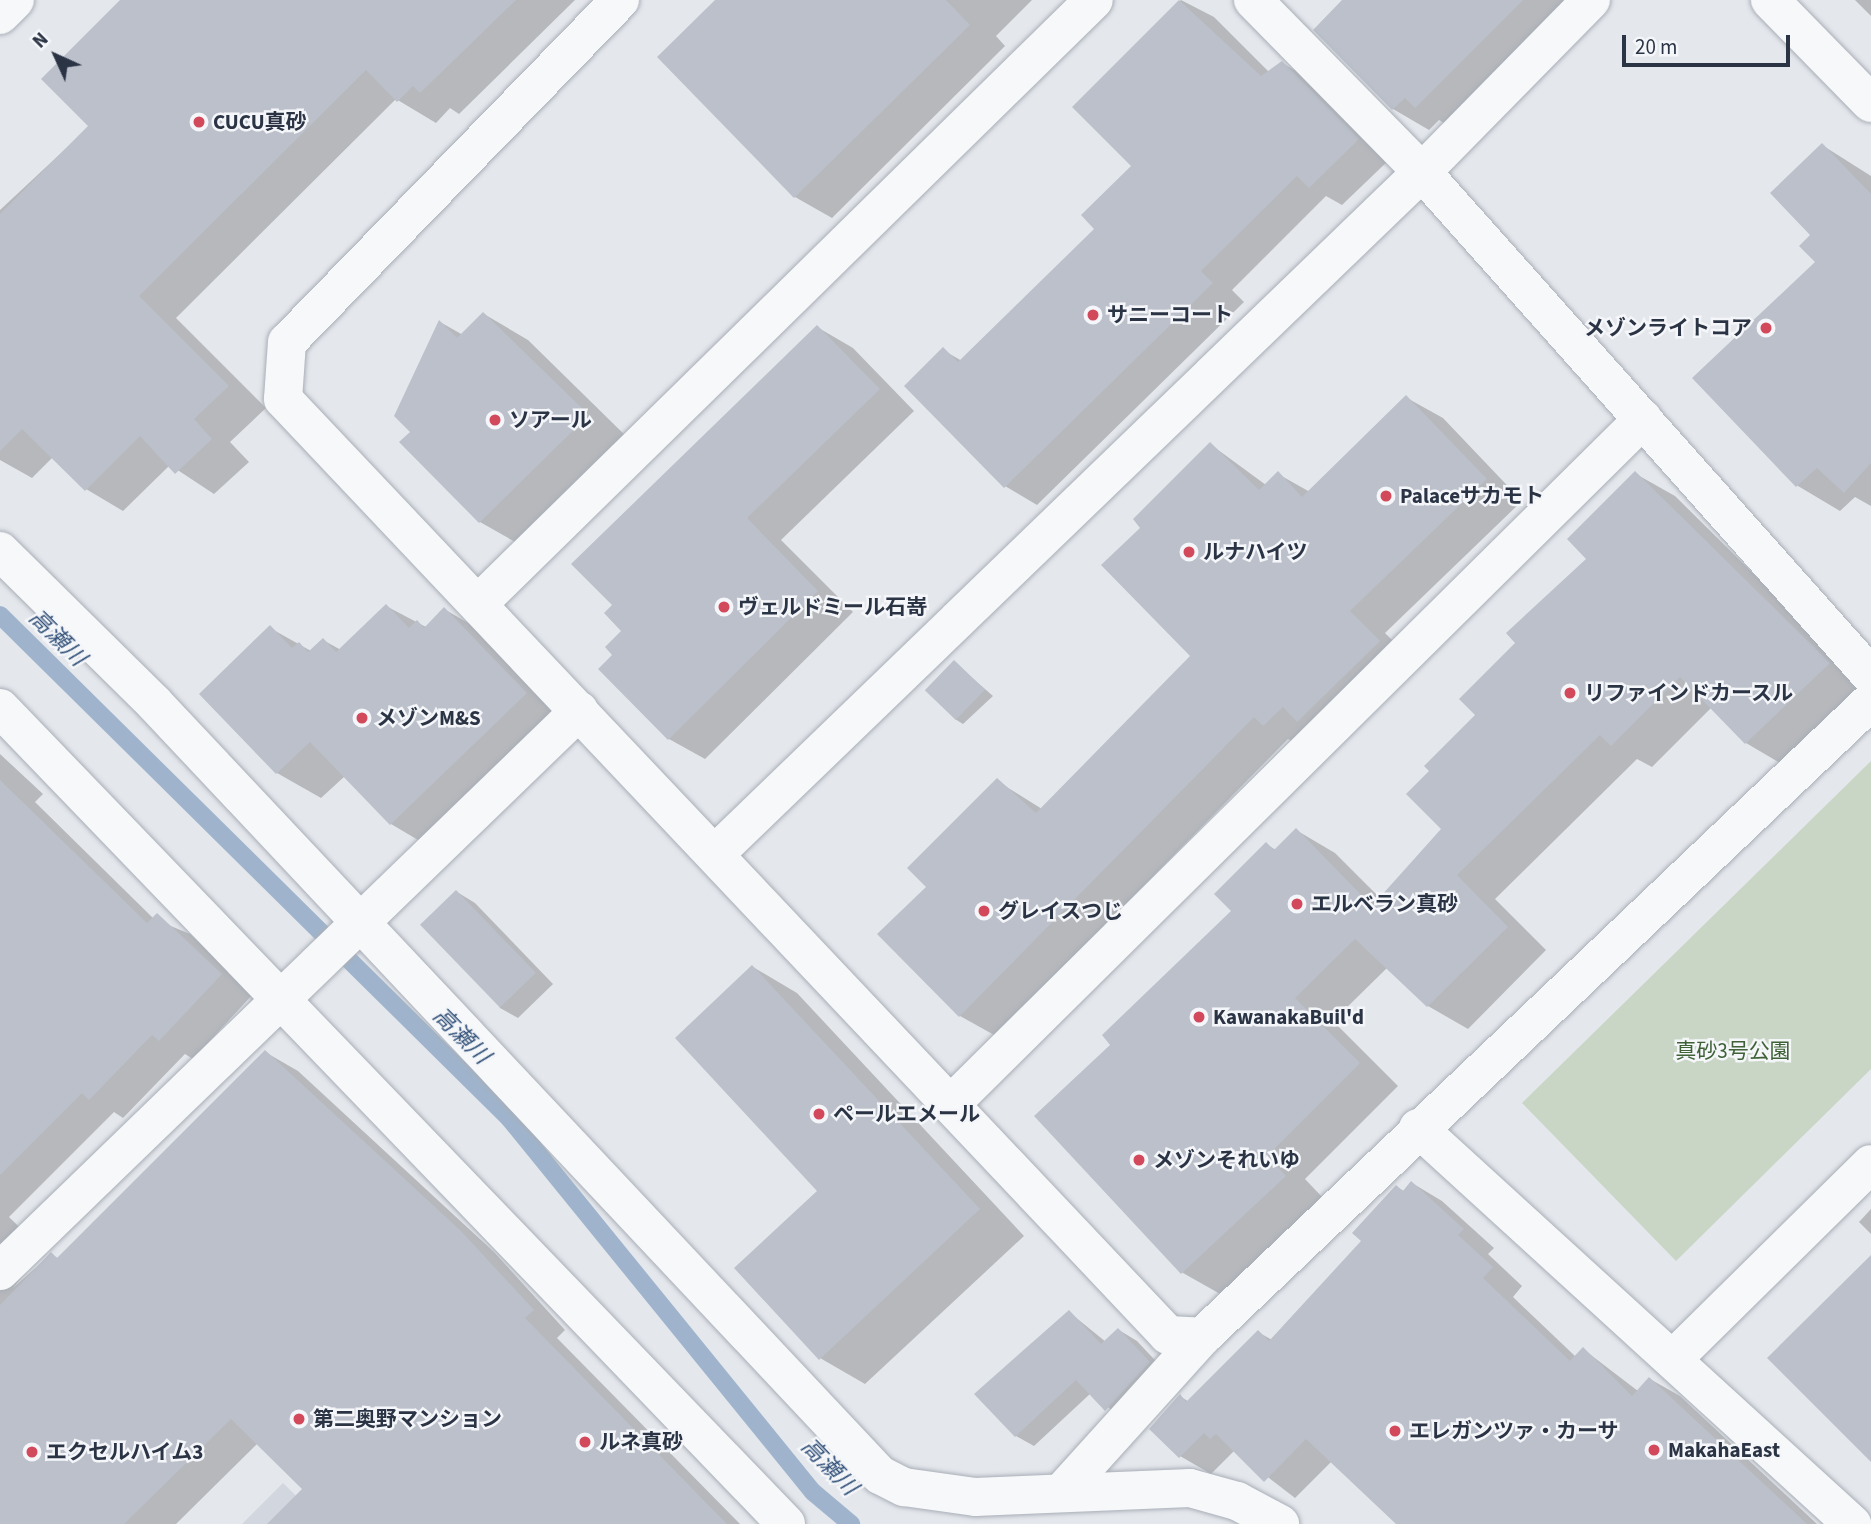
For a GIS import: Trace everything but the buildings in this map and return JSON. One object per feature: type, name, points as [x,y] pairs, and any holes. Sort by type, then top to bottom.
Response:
[{"type":"street","points":[[0,15],[15,0]]},
{"type":"street","points":[[620,0],[287,342],[283,399],[953,1102],[1168,1335],[1202,1337]]},
{"type":"street","points":[[479,603],[1094,0]]},
{"type":"street","points":[[1253,0],[1422,172],[1871,676]]},
{"type":"street","points":[[715,854],[1422,172],[1591,0]]},
{"type":"street","points":[[1770,0],[1871,103]]},
{"type":"street","points":[[953,1102],[1643,419]]},
{"type":"street","points":[[0,551],[860,1458],[904,1487],[976,1513],[1062,1492],[1190,1488],[1237,1501],[1280,1524]]},
{"type":"street","points":[[1062,1492],[1202,1337],[1418,1128],[1871,701]]},
{"type":"street","points":[[0,708],[285,990],[786,1524]]},
{"type":"street","points":[[0,1271],[285,990],[579,711]]},
{"type":"street","points":[[1418,1128],[1674,1358],[1852,1524]]},
{"type":"street","points":[[1674,1358],[1871,1164]]},
{"type":"shaded area","points":[[283,1483],[325,1524],[242,1524]]},
{"type":"green space","name":"真砂3号公園","points":[[1871,761],[1871,1069],[1676,1261],[1522,1103]]},
{"type":"waterway","name":"高瀬川","points":[[0,615],[509,1118],[813,1492],[851,1524]]},
{"type":"place","name":"CUCU真砂","points":[[199,122]]},
{"type":"place","name":"サニーコート","points":[[1093,315]]},
{"type":"place","name":"メゾンライトコア","points":[[1766,328]]},
{"type":"place","name":"ソアール","points":[[495,420]]},
{"type":"place","name":"Palaceサカモト","points":[[1386,496]]},
{"type":"place","name":"ルナハイツ","points":[[1189,552]]},
{"type":"place","name":"ヴェルドミール石嵜","points":[[724,607]]},
{"type":"place","name":"リファインドカースル","points":[[1570,693]]},
{"type":"place","name":"メゾンM&S","points":[[362,718]]},
{"type":"place","name":"エルベラン真砂","points":[[1297,904]]},
{"type":"place","name":"グレイスつじ","points":[[984,911]]},
{"type":"place","name":"KawanakaBuil'd","points":[[1199,1017]]},
{"type":"place","name":"ペールエメール","points":[[819,1114]]},
{"type":"place","name":"メゾンそれいゆ","points":[[1139,1160]]},
{"type":"place","name":"第二奥野マンション","points":[[299,1419]]},
{"type":"place","name":"エレガンツァ・カーサ","points":[[1395,1431]]},
{"type":"place","name":"ルネ真砂","points":[[585,1442]]},
{"type":"place","name":"MakahaEast","points":[[1654,1450]]},
{"type":"place","name":"エクセルハイム3","points":[[32,1452]]}]
